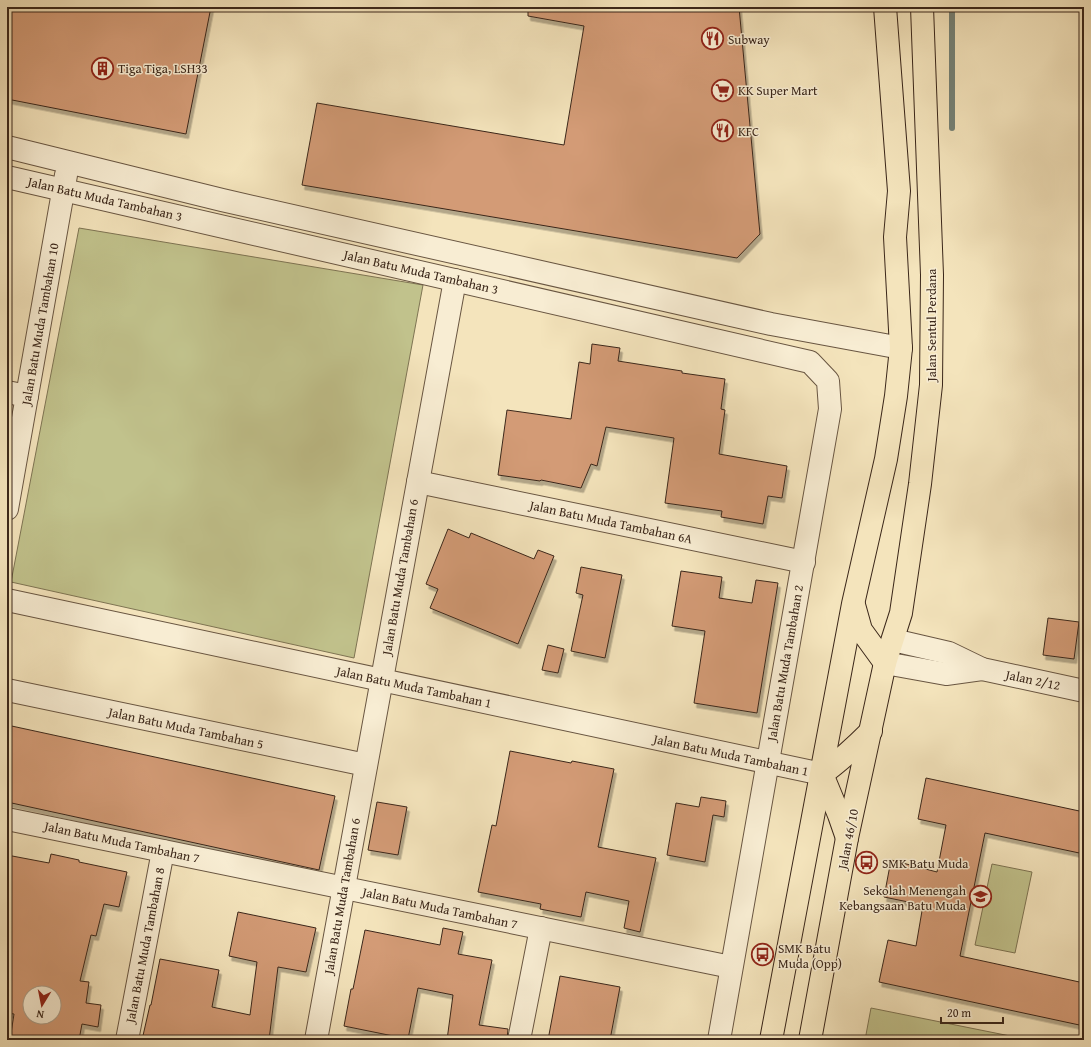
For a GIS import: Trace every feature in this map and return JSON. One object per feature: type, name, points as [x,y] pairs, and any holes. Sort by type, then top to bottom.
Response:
[{"type":"main road","points":[[771,1040],[853,604],[886,459],[896,396],[901,348],[895,237],[899,191],[885,7]]},
{"type":"main road","name":"Jalan Sentul Perdana","points":[[893,640],[904,598],[920,484],[931,385],[932,274],[922,7]]},
{"type":"main road","points":[[853,604],[860,630],[879,655]]},
{"type":"main road","points":[[840,677],[855,658],[879,655],[893,640]]},
{"type":"main road","name":"Jalan 46/10","points":[[810,1040],[848,838],[871,731],[879,655]]},
{"type":"main road","points":[[822,774],[852,751],[871,731]]},
{"type":"main road","points":[[822,774],[848,838]]},
{"type":"street","points":[[7,147],[229,201],[771,324],[901,348]]},
{"type":"street","name":"Jalan Batu Muda Tambahan 10","points":[[7,509],[17,394],[69,163]]},
{"type":"street","name":"Jalan Batu Muda Tambahan 3","points":[[7,177],[810,362],[828,381]]},
{"type":"street","name":"Jalan Batu Muda Tambahan 6","points":[[316,1040],[455,280]]},
{"type":"street","name":"Jalan Batu Muda Tambahan 2","points":[[719,1040],[830,409],[828,381]]},
{"type":"street","name":"Jalan Batu Muda Tambahan 6A","points":[[418,482],[804,562]]},
{"type":"street","name":"Jalan Batu Muda Tambahan 1","points":[[7,600],[822,774]]},
{"type":"street","name":"Jalan 2/12","points":[[893,640],[949,653],[982,669],[1084,691]]},
{"type":"street","name":"Jalan 2/12","points":[[879,655],[946,674],[982,669]]},
{"type":"street","name":"Jalan Batu Muda Tambahan 5","points":[[7,690],[366,765]]},
{"type":"street","name":"Jalan Batu Muda Tambahan 7","points":[[7,819],[731,967]]},
{"type":"street","name":"Jalan Batu Muda Tambahan 8","points":[[127,1040],[163,851]]},
{"type":"street","points":[[519,1040],[541,928]]},
{"type":"green space","points":[[79,228],[423,285],[354,658],[11,582]]},
{"type":"green space","points":[[992,864],[1032,872],[1015,953],[975,945]]},
{"type":"green space","points":[[871,1008],[1030,1040],[865,1040]]},
{"type":"building","name":"Tiga Tiga, LSH33","points":[[7,7],[211,7],[186,134],[7,99]]},
{"type":"building","points":[[528,7],[739,7],[760,234],[737,258],[302,185],[317,103],[564,145],[584,26],[528,16]]},
{"type":"building","points":[[592,344],[620,348],[618,361],[682,371],[682,373],[725,379],[721,409],[725,410],[719,454],[787,466],[782,498],[768,496],[763,524],[721,517],[722,511],[665,503],[674,438],[606,427],[597,466],[591,464],[581,488],[541,480],[498,475],[507,410],[571,419],[579,362],[590,364]]},
{"type":"building","points":[[448,529],[469,538],[471,533],[534,559],[538,550],[554,556],[518,644],[430,608],[438,589],[426,584]]},
{"type":"building","points":[[581,567],[622,575],[605,658],[571,651],[583,595],[576,593]]},
{"type":"building","points":[[681,571],[722,577],[719,598],[752,603],[756,580],[778,583],[757,713],[694,703],[705,631],[672,626]]},
{"type":"building","points":[[1048,618],[1079,622],[1074,659],[1043,655]]},
{"type":"building","points":[[548,645],[564,649],[558,673],[542,670]]},
{"type":"building","points":[[7,725],[335,796],[319,870],[7,802]]},
{"type":"building","points":[[510,751],[571,763],[572,761],[614,769],[598,847],[656,858],[640,932],[624,928],[629,901],[586,892],[581,917],[540,909],[541,904],[478,892],[492,825],[496,826]]},
{"type":"building","points":[[926,778],[1084,812],[1084,854],[985,833],[960,956],[1084,983],[1084,1026],[879,982],[888,940],[916,946],[923,905],[884,897],[891,860],[937,872],[946,825],[918,819]]},
{"type":"building","points":[[701,797],[726,801],[724,817],[713,815],[705,862],[667,855],[676,803],[699,807]]},
{"type":"building","points":[[377,802],[407,807],[398,855],[368,850]]},
{"type":"building","points":[[51,854],[79,860],[79,862],[127,872],[119,907],[104,904],[96,936],[91,935],[80,981],[89,982],[86,1003],[101,1005],[98,1027],[82,1024],[79,1040],[10,1040],[14,1014],[7,1013],[7,855],[49,863]]},
{"type":"building","points":[[238,912],[316,928],[306,972],[278,967],[269,1040],[142,1040],[160,959],[219,970],[212,1007],[250,1015],[257,962],[229,956]]},
{"type":"building","points":[[443,928],[463,932],[458,954],[492,960],[479,1025],[508,1029],[507,1040],[447,1040],[453,995],[418,988],[408,1039],[344,1026],[365,930],[440,945]]},
{"type":"building","points":[[560,976],[620,987],[610,1040],[548,1040]]},
{"type":"waterway","points":[[952,7],[952,128]]},
{"type":"place","name":"Subway","points":[[712,39]]},
{"type":"place","name":"Tiga Tiga, LSH33","points":[[103,68]]},
{"type":"place","name":"KK Super Mart","points":[[723,90]]},
{"type":"place","name":"KFC","points":[[722,131]]},
{"type":"place","name":"SMK Batu Muda","points":[[866,863]]},
{"type":"place","name":"Sekolah Menengah Kebangsaan Batu Muda","points":[[981,897]]},
{"type":"place","name":"SMK Batu Muda (Opp)","points":[[762,955]]}]
